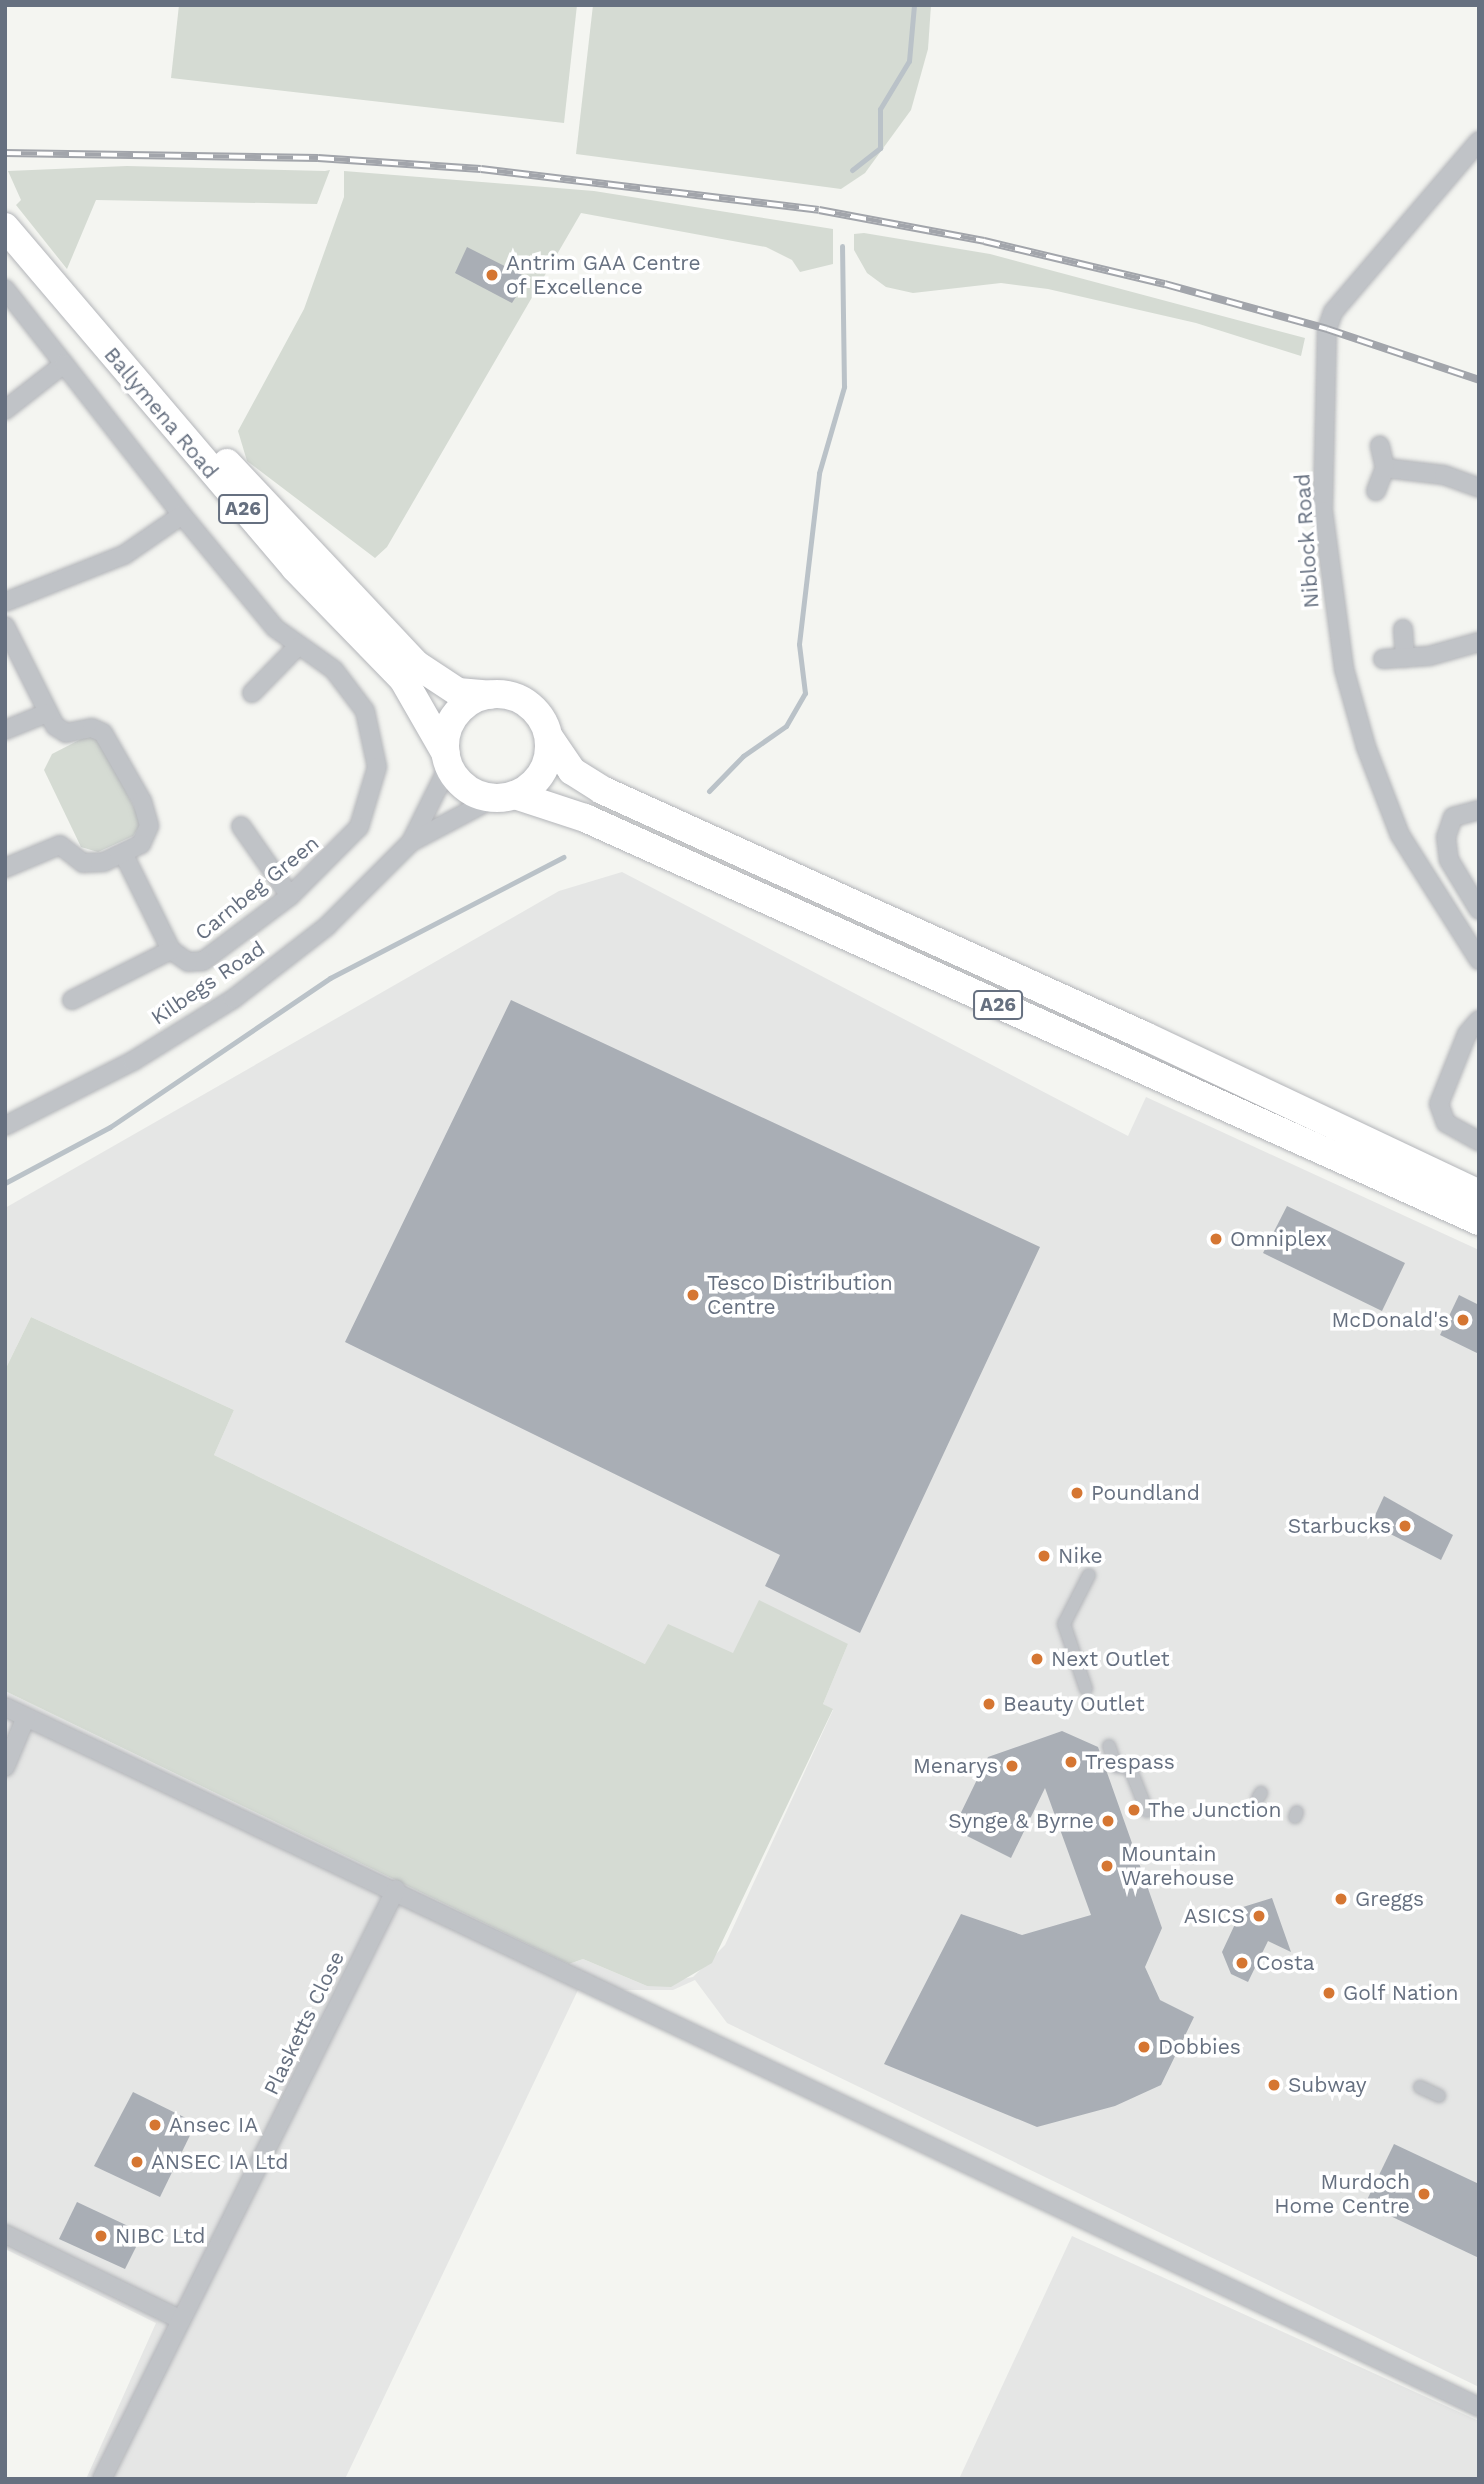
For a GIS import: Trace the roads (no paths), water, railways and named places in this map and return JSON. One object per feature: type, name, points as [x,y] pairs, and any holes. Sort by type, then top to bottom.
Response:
[{"type":"highway","name":"Ballymena Road","points":[[5,227],[295,568],[403,679],[447,760]]},
{"type":"highway","name":"Ballymena Road","points":[[35,265],[417,665],[458,692],[490,695]]},
{"type":"highway","name":"A26","points":[[490,695],[526,702],[572,771],[602,790],[1479,1194]]},
{"type":"highway","points":[[447,760],[451,722],[474,699],[490,695]]},
{"type":"highway","points":[[505,796],[542,772],[549,737]]},
{"type":"highway","name":"A26","points":[[447,760],[471,792],[505,796],[585,818],[1479,1221]]},
{"type":"street","name":"Niblock Road","points":[[1479,141],[1333,312],[1327,330],[1323,511],[1344,669],[1366,747],[1412,858],[1479,960]]},
{"type":"street","name":"Carnbeg Green","points":[[5,289],[244,594],[297,647],[334,670],[356,696],[372,725],[377,767],[359,827],[290,896],[203,961],[188,962],[171,950],[124,855]]},
{"type":"street","points":[[5,410],[64,364]]},
{"type":"street","points":[[1376,491],[1385,468],[1380,446]]},
{"type":"street","points":[[1385,468],[1444,475],[1479,488]]},
{"type":"street","points":[[5,602],[115,559],[181,515]]},
{"type":"street","points":[[5,626],[47,713],[60,732],[100,730],[131,779],[149,826],[141,844],[124,855],[86,864],[60,845],[5,867]]},
{"type":"street","points":[[1403,629],[1405,658]]},
{"type":"street","points":[[1383,659],[1405,658],[1479,642]]},
{"type":"street","points":[[252,693],[297,647]]},
{"type":"street","points":[[5,730],[47,713]]},
{"type":"street","name":"Kilbegs Road","points":[[411,842],[447,760]]},
{"type":"street","name":"Kilbegs Road","points":[[5,1126],[133,1061],[233,999],[327,926],[411,842],[505,796]]},
{"type":"street","points":[[1479,810],[1453,817],[1446,837],[1449,860],[1479,910]]},
{"type":"street","points":[[241,826],[290,896]]},
{"type":"street","name":"Carnbeg Green","points":[[72,1000],[171,950]]},
{"type":"street","points":[[1479,1020],[1467,1034],[1439,1104],[1446,1123],[1479,1141]]},
{"type":"street","points":[[1434,1173],[1479,1182]]},
{"type":"street","points":[[1086,1689],[1065,1624],[1089,1575]]},
{"type":"street","points":[[5,1707],[396,1889],[1479,2407]]},
{"type":"street","points":[[5,1767],[26,1717]]},
{"type":"street","points":[[1109,1746],[1116,1766],[1130,1768],[1147,1811]]},
{"type":"street","name":"Plasketts Close","points":[[102,2479],[396,1889]]},
{"type":"street","points":[[1420,2087],[1439,2096]]},
{"type":"street","points":[[5,2234],[181,2320]]},
{"type":"waterway","points":[[852,170],[880,148],[880,109],[909,61],[914,5]]},
{"type":"waterway","points":[[709,791],[743,756],[786,726],[805,693],[799,644],[819,473],[844,387],[842,246]]},
{"type":"waterway","points":[[5,1183],[110,1127],[330,978],[563,857]]},
{"type":"railway","points":[[5,153],[318,158],[481,169],[819,210],[984,241],[1165,284],[1327,329],[1479,380]]},
{"type":"place","name":"Antrim GAA Centre of Excellence","points":[[492,275]]},
{"type":"place","name":"Omniplex","points":[[1216,1239]]},
{"type":"place","name":"Tesco Distribution Centre","points":[[693,1295]]},
{"type":"place","name":"McDonald's","points":[[1463,1320]]},
{"type":"place","name":"Poundland","points":[[1077,1493]]},
{"type":"place","name":"Starbucks","points":[[1405,1526]]},
{"type":"place","name":"Nike","points":[[1044,1556]]},
{"type":"place","name":"Next Outlet","points":[[1037,1659]]},
{"type":"place","name":"Beauty Outlet","points":[[989,1704]]},
{"type":"place","name":"Trespass","points":[[1071,1762]]},
{"type":"place","name":"Menarys","points":[[1012,1766]]},
{"type":"place","name":"The Junction","points":[[1134,1810]]},
{"type":"place","name":"Synge & Byrne","points":[[1108,1821]]},
{"type":"place","name":"Mountain Warehouse","points":[[1107,1866]]},
{"type":"place","name":"Greggs","points":[[1341,1899]]},
{"type":"place","name":"ASICS","points":[[1259,1916]]},
{"type":"place","name":"Costa","points":[[1242,1963]]},
{"type":"place","name":"Golf Nation","points":[[1329,1993]]},
{"type":"place","name":"Dobbies","points":[[1144,2047]]},
{"type":"place","name":"Subway","points":[[1274,2085]]},
{"type":"place","name":"Ansec IA","points":[[155,2125]]},
{"type":"place","name":"ANSEC IA Ltd","points":[[137,2162]]},
{"type":"place","name":"Murdoch Home Centre","points":[[1424,2194]]},
{"type":"place","name":"NIBC Ltd","points":[[101,2236]]}]
